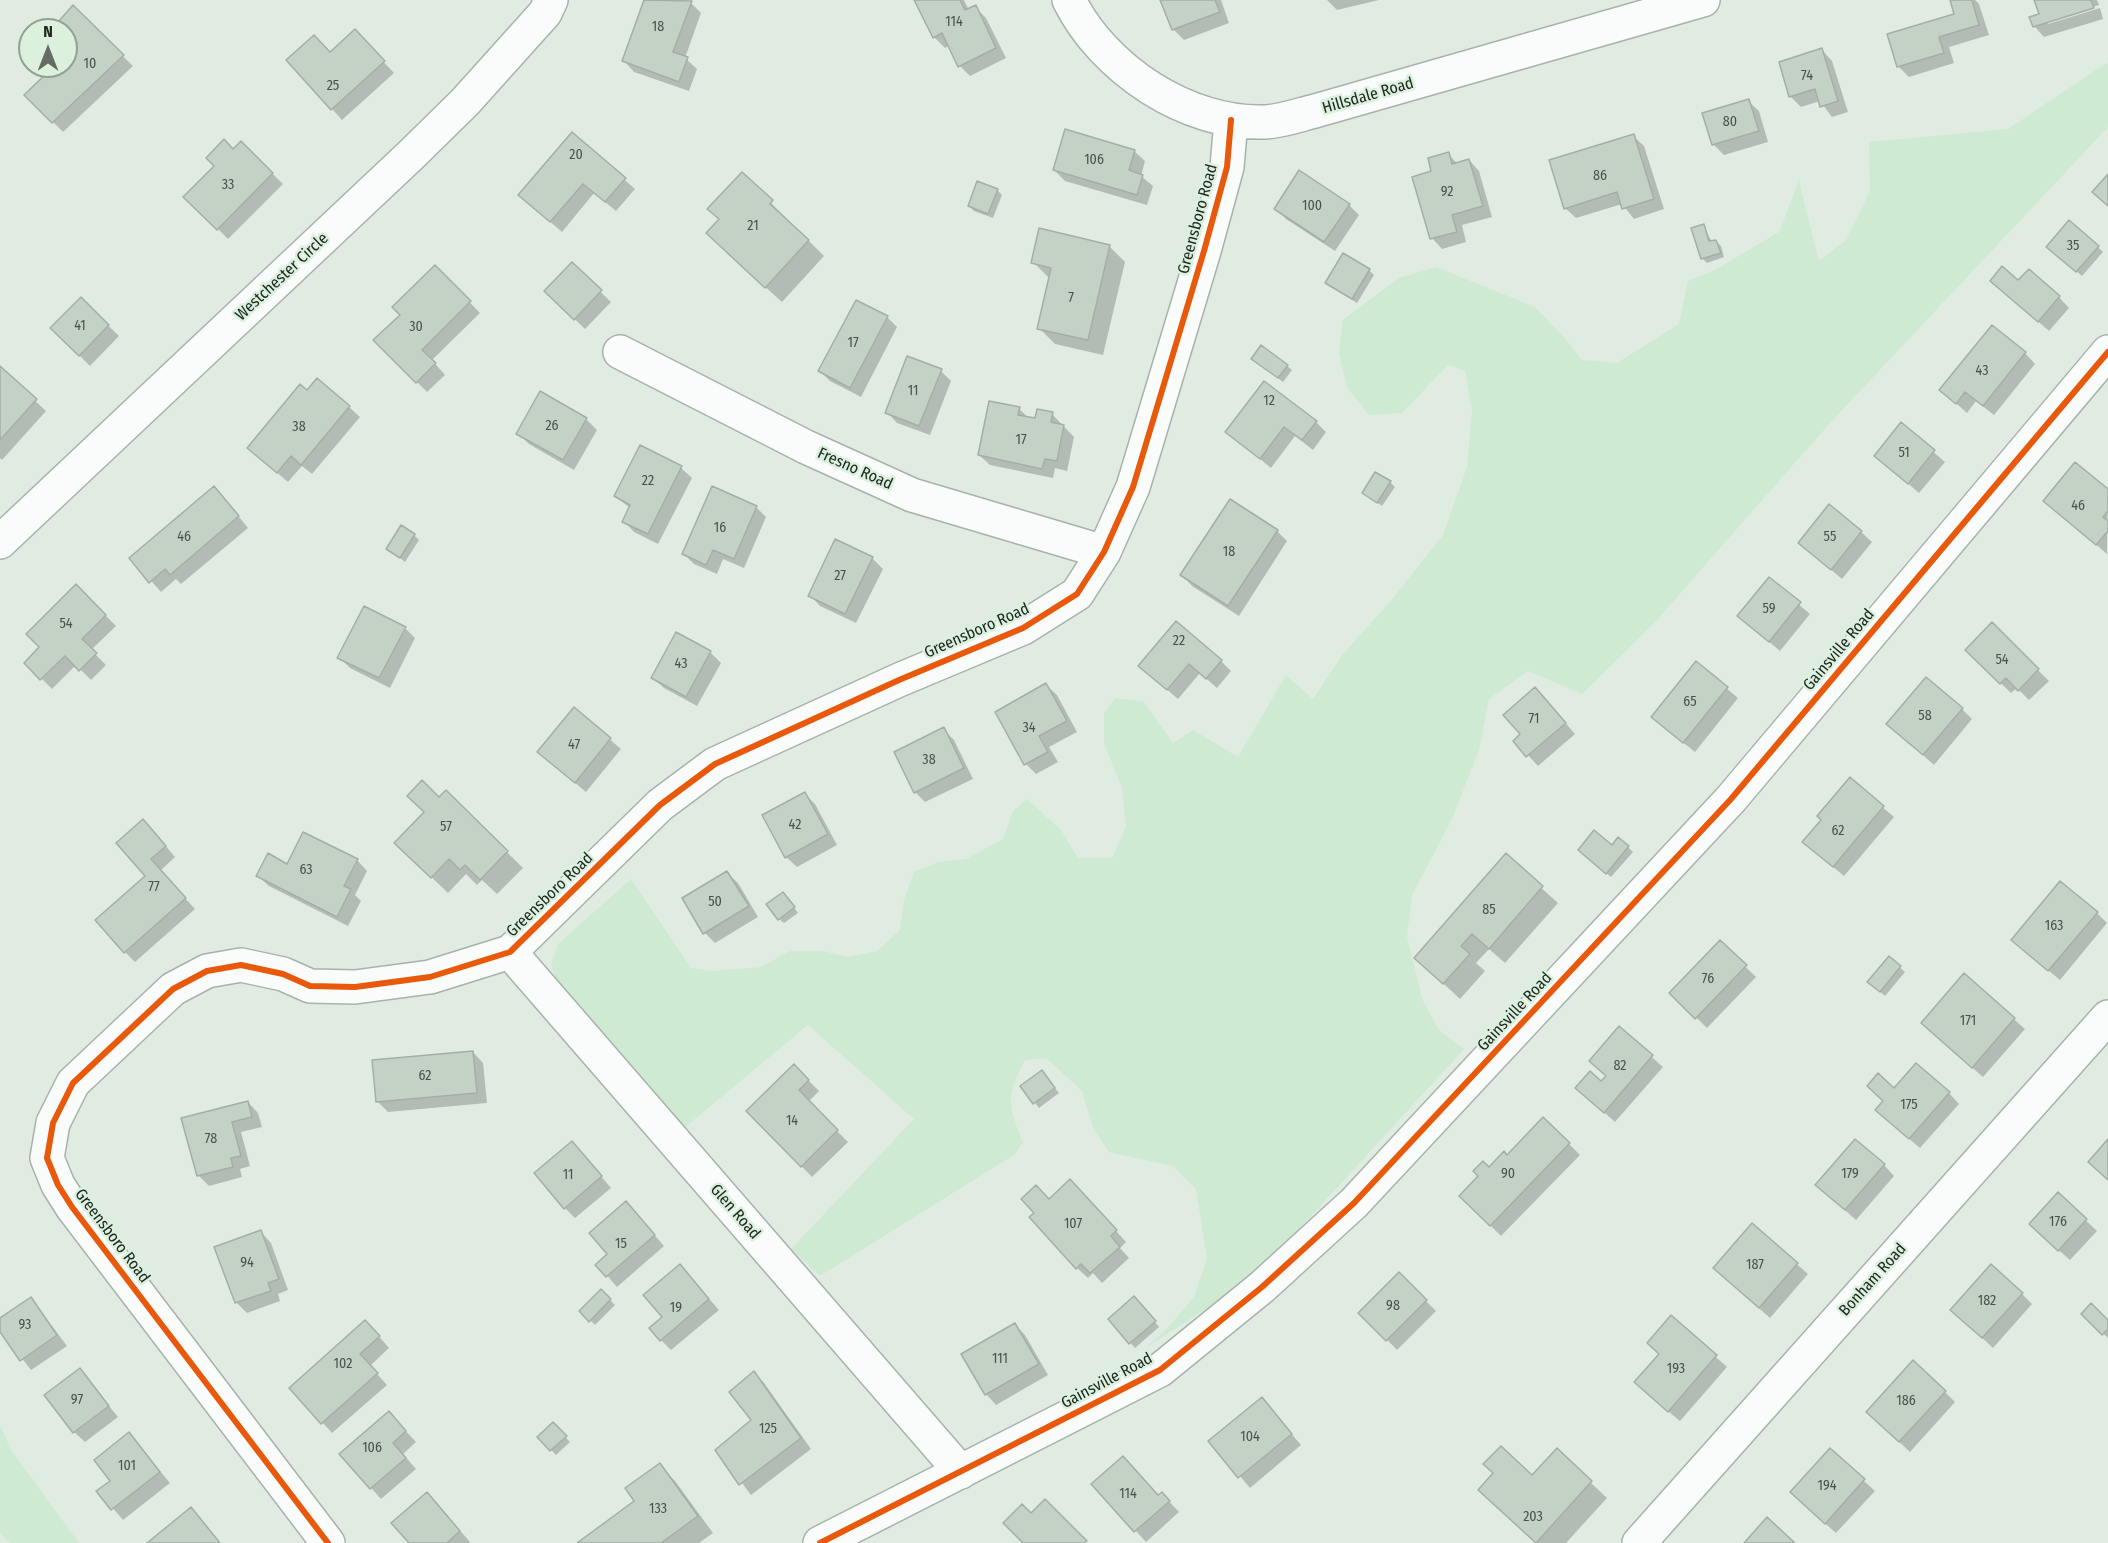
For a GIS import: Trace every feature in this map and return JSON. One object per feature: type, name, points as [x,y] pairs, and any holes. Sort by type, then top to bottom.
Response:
[{"type":"street","name":"Westchester Circle","points":[[0,542],[465,102],[545,13],[551,0]]},
{"type":"street","name":"Hillsdale Road","points":[[1069,0],[1096,44],[1142,82],[1200,113],[1231,120],[1267,122],[1315,111],[1703,0]]},
{"type":"street","name":"Greensboro Road","points":[[328,1543],[72,1207],[47,1158],[53,1123],[73,1083],[173,989],[207,971],[241,965],[284,974],[310,986],[355,987],[430,977],[510,952],[660,805],[715,764],[899,680],[1023,628],[1077,594],[1104,552],[1133,487],[1227,167],[1231,120]]},
{"type":"street","name":"Fresno Road","points":[[620,352],[806,447],[912,495],[1104,552]]},
{"type":"street","name":"Gainsville Road","points":[[820,1543],[1160,1370],[1262,1287],[1354,1203],[1731,799],[2108,352]]},
{"type":"street","name":"Glen Road","points":[[510,952],[961,1472]]},
{"type":"street","name":"Bonham Road","points":[[1639,1543],[2108,1017]]},
{"type":"green space","points":[[2108,62],[2108,127],[1830,423],[1655,622],[1582,694],[1528,671],[1489,699],[1479,750],[1452,819],[1412,895],[1407,936],[1422,999],[1439,1030],[1464,1049],[1301,1227],[1239,1288],[1145,1348],[1166,1330],[1194,1297],[1207,1259],[1196,1189],[1173,1166],[1109,1152],[1093,1128],[1082,1091],[1046,1058],[1025,1060],[1014,1083],[1012,1109],[1023,1142],[1014,1155],[820,1276],[791,1249],[914,1119],[808,1025],[684,1128],[557,981],[551,965],[558,944],[631,879],[691,968],[712,971],[761,967],[790,951],[822,951],[848,957],[877,951],[900,930],[904,900],[914,872],[938,862],[966,859],[1003,839],[1013,811],[1027,799],[1061,830],[1078,858],[1112,858],[1126,827],[1122,788],[1104,743],[1104,713],[1115,698],[1144,702],[1173,743],[1193,730],[1238,757],[1286,675],[1313,699],[1343,654],[1389,603],[1443,535],[1467,467],[1472,410],[1465,371],[1448,365],[1402,413],[1369,415],[1347,387],[1339,353],[1343,320],[1399,278],[1436,267],[1535,307],[1582,360],[1617,363],[1679,324],[1688,281],[1715,270],[1779,232],[1799,181],[1819,261],[1847,239],[1870,191],[1869,142],[2008,129]]},
{"type":"green space","points":[[0,1425],[11,1450],[79,1543],[10,1543],[0,1533]]},
{"type":"building","points":[[644,0],[692,1],[673,52],[688,57],[679,82],[622,61]]},
{"type":"building","points":[[914,0],[960,0],[965,10],[976,5],[996,48],[958,67],[942,33],[933,38]]},
{"type":"building","points":[[1160,0],[1215,0],[1220,12],[1172,30]]},
{"type":"building","points":[[1950,0],[1972,0],[1979,25],[1939,37],[1944,53],[1897,67],[1887,34],[1954,14]]},
{"type":"building","points":[[2034,0],[2091,0],[2094,8],[2033,27],[2029,17],[2039,14]]},
{"type":"building","points":[[73,5],[124,55],[52,123],[24,95],[42,78],[78,78],[78,18],[62,18]]},
{"type":"building","points":[[355,29],[385,61],[331,110],[286,60],[314,35],[330,52]]},
{"type":"building","points":[[1822,48],[1838,101],[1820,107],[1815,89],[1789,97],[1779,62]]},
{"type":"building","points":[[1749,99],[1759,131],[1712,145],[1702,113]]},
{"type":"building","points":[[1065,129],[1135,150],[1129,170],[1143,175],[1137,195],[1053,170]]},
{"type":"building","points":[[572,132],[626,178],[605,202],[583,184],[550,222],[518,195]]},
{"type":"building","points":[[1634,134],[1654,199],[1622,209],[1617,192],[1564,209],[1549,160]]},
{"type":"building","points":[[224,139],[233,149],[241,141],[273,173],[217,230],[183,197],[214,166],[206,158]]},
{"type":"building","points":[[1449,152],[1452,164],[1469,159],[1483,206],[1452,215],[1457,232],[1430,239],[1412,177],[1431,171],[1428,158]]},
{"type":"building","points":[[1299,170],[1350,204],[1324,242],[1274,209]]},
{"type":"building","points":[[742,172],[773,200],[770,204],[809,240],[765,288],[706,233],[719,219],[707,209]]},
{"type":"building","points":[[2108,174],[2108,206],[2092,192]]},
{"type":"building","points":[[977,181],[998,189],[988,214],[968,206]]},
{"type":"building","points":[[2069,220],[2099,246],[2076,272],[2046,247]]},
{"type":"building","points":[[1704,224],[1709,241],[1716,240],[1721,253],[1701,259],[1691,228]]},
{"type":"building","points":[[1039,228],[1110,245],[1088,340],[1037,329],[1051,268],[1031,263]]},
{"type":"building","points":[[1343,253],[1370,269],[1352,299],[1325,283]]},
{"type":"building","points":[[572,262],[602,290],[574,320],[544,291]]},
{"type":"building","points":[[435,265],[471,301],[422,350],[436,363],[416,383],[373,340],[400,315],[392,307]]},
{"type":"building","points":[[2002,266],[2018,280],[2029,269],[2060,296],[2038,322],[1990,281]]},
{"type":"building","points":[[81,297],[109,325],[79,356],[50,328]]},
{"type":"building","points":[[856,300],[888,316],[850,388],[818,371]]},
{"type":"building","points":[[1992,325],[2026,352],[1983,406],[1965,392],[1956,404],[1939,390]]},
{"type":"building","points":[[1261,345],[1288,365],[1278,378],[1251,359]]},
{"type":"building","points":[[907,356],[942,369],[919,426],[885,413]]},
{"type":"building","points":[[0,366],[37,399],[0,440]]},
{"type":"building","points":[[317,378],[350,406],[301,465],[291,456],[277,473],[247,448],[300,384],[307,390]]},
{"type":"building","points":[[1264,381],[1317,421],[1302,440],[1284,427],[1260,459],[1225,432]]},
{"type":"building","points":[[540,391],[587,418],[563,460],[516,434]]},
{"type":"building","points":[[989,401],[1020,407],[1018,415],[1035,418],[1037,409],[1053,412],[1051,422],[1064,425],[1057,461],[1045,459],[1042,469],[978,455]]},
{"type":"building","points":[[1901,422],[1935,450],[1908,484],[1874,456]]},
{"type":"building","points":[[640,445],[682,466],[648,534],[622,522],[630,505],[614,496]]},
{"type":"building","points":[[2075,462],[2108,489],[2108,511],[2103,517],[2108,521],[2108,531],[2096,545],[2043,501]]},
{"type":"building","points":[[1375,472],[1391,481],[1377,503],[1362,493]]},
{"type":"building","points":[[214,486],[239,516],[170,575],[165,569],[149,583],[129,558]]},
{"type":"building","points":[[712,486],[757,506],[734,559],[713,550],[706,565],[682,554]]},
{"type":"building","points":[[1230,499],[1278,530],[1228,606],[1180,575]]},
{"type":"building","points":[[1829,504],[1862,531],[1831,570],[1798,543]]},
{"type":"building","points":[[401,525],[415,534],[400,558],[386,549]]},
{"type":"building","points":[[835,539],[873,557],[845,614],[808,596]]},
{"type":"building","points":[[1769,577],[1801,602],[1769,642],[1737,616]]},
{"type":"building","points":[[76,584],[106,615],[82,639],[97,653],[79,671],[65,656],[40,680],[24,663],[39,647],[26,634]]},
{"type":"building","points":[[364,606],[406,627],[379,678],[337,658]]},
{"type":"building","points":[[1176,621],[1222,660],[1206,679],[1189,664],[1167,690],[1138,666]]},
{"type":"building","points":[[1992,622],[2039,669],[2018,691],[2006,678],[2000,684],[1965,650]]},
{"type":"building","points":[[676,632],[711,651],[686,697],[651,678]]},
{"type":"building","points":[[1696,661],[1728,687],[1683,743],[1651,717]]},
{"type":"building","points":[[1926,677],[1963,708],[1923,755],[1886,724]]},
{"type":"building","points":[[1046,683],[1067,721],[1039,736],[1048,752],[1024,765],[995,712]]},
{"type":"building","points":[[1535,687],[1566,723],[1526,757],[1513,741],[1520,734],[1503,715]]},
{"type":"building","points":[[574,707],[611,738],[575,783],[537,752]]},
{"type":"building","points":[[944,727],[964,768],[914,793],[894,752]]},
{"type":"building","points":[[1850,777],[1884,806],[1833,867],[1802,842],[1821,820],[1817,816]]},
{"type":"building","points":[[422,780],[439,797],[446,790],[508,851],[480,880],[465,865],[460,870],[449,859],[431,878],[394,843],[424,812],[407,796]]},
{"type":"building","points":[[805,792],[828,834],[785,858],[762,815]]},
{"type":"building","points":[[143,819],[166,846],[151,859],[186,898],[124,953],[95,920],[145,876],[116,843]]},
{"type":"building","points":[[1594,830],[1612,845],[1618,837],[1629,846],[1606,874],[1578,850]]},
{"type":"building","points":[[303,832],[358,859],[344,886],[351,889],[337,917],[256,876],[268,853],[287,864]]},
{"type":"building","points":[[1506,853],[1543,886],[1489,949],[1472,934],[1461,946],[1470,954],[1443,984],[1414,958]]},
{"type":"building","points":[[727,871],[749,906],[703,934],[682,898]]},
{"type":"building","points":[[2060,881],[2098,912],[2048,971],[2011,940]]},
{"type":"building","points":[[783,892],[795,907],[778,920],[766,904]]},
{"type":"building","points":[[1720,940],[1747,965],[1695,1019],[1669,993]]},
{"type":"building","points":[[1889,956],[1901,966],[1880,992],[1867,982]]},
{"type":"building","points":[[1964,973],[2015,1018],[1972,1068],[1921,1023]]},
{"type":"building","points":[[1619,1026],[1653,1055],[1604,1113],[1575,1088],[1590,1071],[1601,1081],[1606,1076],[1589,1061]]},
{"type":"building","points":[[473,1051],[477,1093],[376,1102],[372,1060]]},
{"type":"building","points":[[1916,1063],[1950,1092],[1909,1139],[1875,1110],[1883,1101],[1867,1086],[1878,1073],[1894,1088]]},
{"type":"building","points":[[794,1064],[809,1080],[799,1090],[838,1130],[801,1167],[746,1111]]},
{"type":"building","points":[[1042,1070],[1055,1088],[1033,1104],[1020,1086]]},
{"type":"building","points":[[248,1101],[252,1117],[232,1122],[241,1156],[231,1158],[233,1167],[197,1176],[181,1118]]},
{"type":"building","points":[[1543,1117],[1570,1143],[1490,1226],[1459,1196],[1478,1176],[1473,1171],[1483,1161],[1489,1167],[1504,1151],[1507,1155]]},
{"type":"building","points":[[1855,1139],[1885,1164],[1845,1210],[1815,1185]]},
{"type":"building","points":[[2108,1139],[2108,1180],[2088,1162]]},
{"type":"building","points":[[572,1141],[602,1176],[564,1209],[534,1173]]},
{"type":"building","points":[[1070,1179],[1117,1230],[1111,1236],[1120,1247],[1090,1273],[1081,1264],[1076,1269],[1029,1217],[1034,1213],[1021,1199],[1036,1185],[1049,1199]]},
{"type":"building","points":[[2058,1192],[2087,1219],[2058,1251],[2029,1224]]},
{"type":"building","points":[[626,1201],[655,1235],[606,1277],[595,1265],[607,1254],[589,1233]]},
{"type":"building","points":[[1752,1223],[1798,1263],[1759,1308],[1713,1268]]},
{"type":"building","points":[[261,1230],[279,1279],[268,1283],[271,1291],[235,1303],[214,1247]]},
{"type":"building","points":[[680,1264],[709,1299],[660,1341],[649,1328],[662,1317],[643,1295]]},
{"type":"building","points":[[1991,1264],[2023,1293],[1982,1338],[1950,1310]]},
{"type":"building","points":[[1399,1272],[1427,1300],[1386,1341],[1358,1313]]},
{"type":"building","points":[[601,1289],[611,1299],[589,1322],[579,1311]]},
{"type":"building","points":[[1134,1296],[1156,1321],[1129,1344],[1108,1319]]},
{"type":"building","points":[[31,1297],[57,1335],[20,1361],[0,1332],[0,1318]]},
{"type":"building","points":[[2091,1303],[2108,1320],[2108,1329],[2102,1335],[2081,1314]]},
{"type":"building","points":[[1671,1315],[1717,1355],[1668,1412],[1634,1382],[1659,1354],[1647,1343]]},
{"type":"building","points":[[365,1320],[380,1336],[360,1354],[378,1373],[321,1424],[289,1388]]},
{"type":"building","points":[[1015,1323],[1039,1364],[985,1395],[961,1354]]},
{"type":"building","points":[[1913,1360],[1946,1391],[1899,1442],[1866,1412]]},
{"type":"building","points":[[80,1368],[109,1406],[73,1433],[44,1395]]},
{"type":"building","points":[[754,1371],[801,1438],[739,1485],[715,1450],[751,1420],[729,1392]]},
{"type":"building","points":[[1262,1397],[1292,1434],[1238,1478],[1208,1441]]},
{"type":"building","points":[[389,1411],[406,1431],[393,1443],[406,1458],[370,1489],[339,1454]]},
{"type":"building","points":[[553,1422],[567,1436],[550,1451],[537,1437]]},
{"type":"building","points":[[129,1432],[160,1472],[111,1510],[96,1491],[110,1481],[94,1460]]},
{"type":"building","points":[[1501,1446],[1532,1475],[1557,1448],[1592,1481],[1536,1543],[1478,1490],[1493,1473],[1483,1464]]},
{"type":"building","points":[[1830,1448],[1865,1479],[1825,1524],[1790,1492]]},
{"type":"building","points":[[1123,1456],[1158,1495],[1162,1492],[1170,1501],[1134,1532],[1091,1484]]},
{"type":"building","points":[[660,1463],[698,1516],[661,1543],[577,1543],[634,1501],[625,1488]]},
{"type":"building","points":[[427,1492],[460,1531],[447,1543],[409,1543],[391,1523]]},
{"type":"building","points":[[1045,1499],[1087,1541],[1084,1543],[1023,1543],[1003,1523],[1022,1504],[1031,1513]]},
{"type":"building","points":[[191,1507],[220,1543],[147,1543]]},
{"type":"building","points":[[1767,1517],[1795,1543],[1744,1543]]},
{"type":"cycle path","points":[[328,1543],[72,1207],[58,1185],[47,1158],[53,1123],[73,1083],[173,989],[207,971],[241,965],[283,974],[310,986],[355,987],[430,977],[510,952],[660,805],[715,764],[899,680],[1023,628],[1077,594],[1104,552],[1133,487],[1227,167],[1231,120]]},
{"type":"cycle path","points":[[820,1543],[1160,1370],[1262,1287],[1354,1203],[1731,799],[2108,352]]}]
